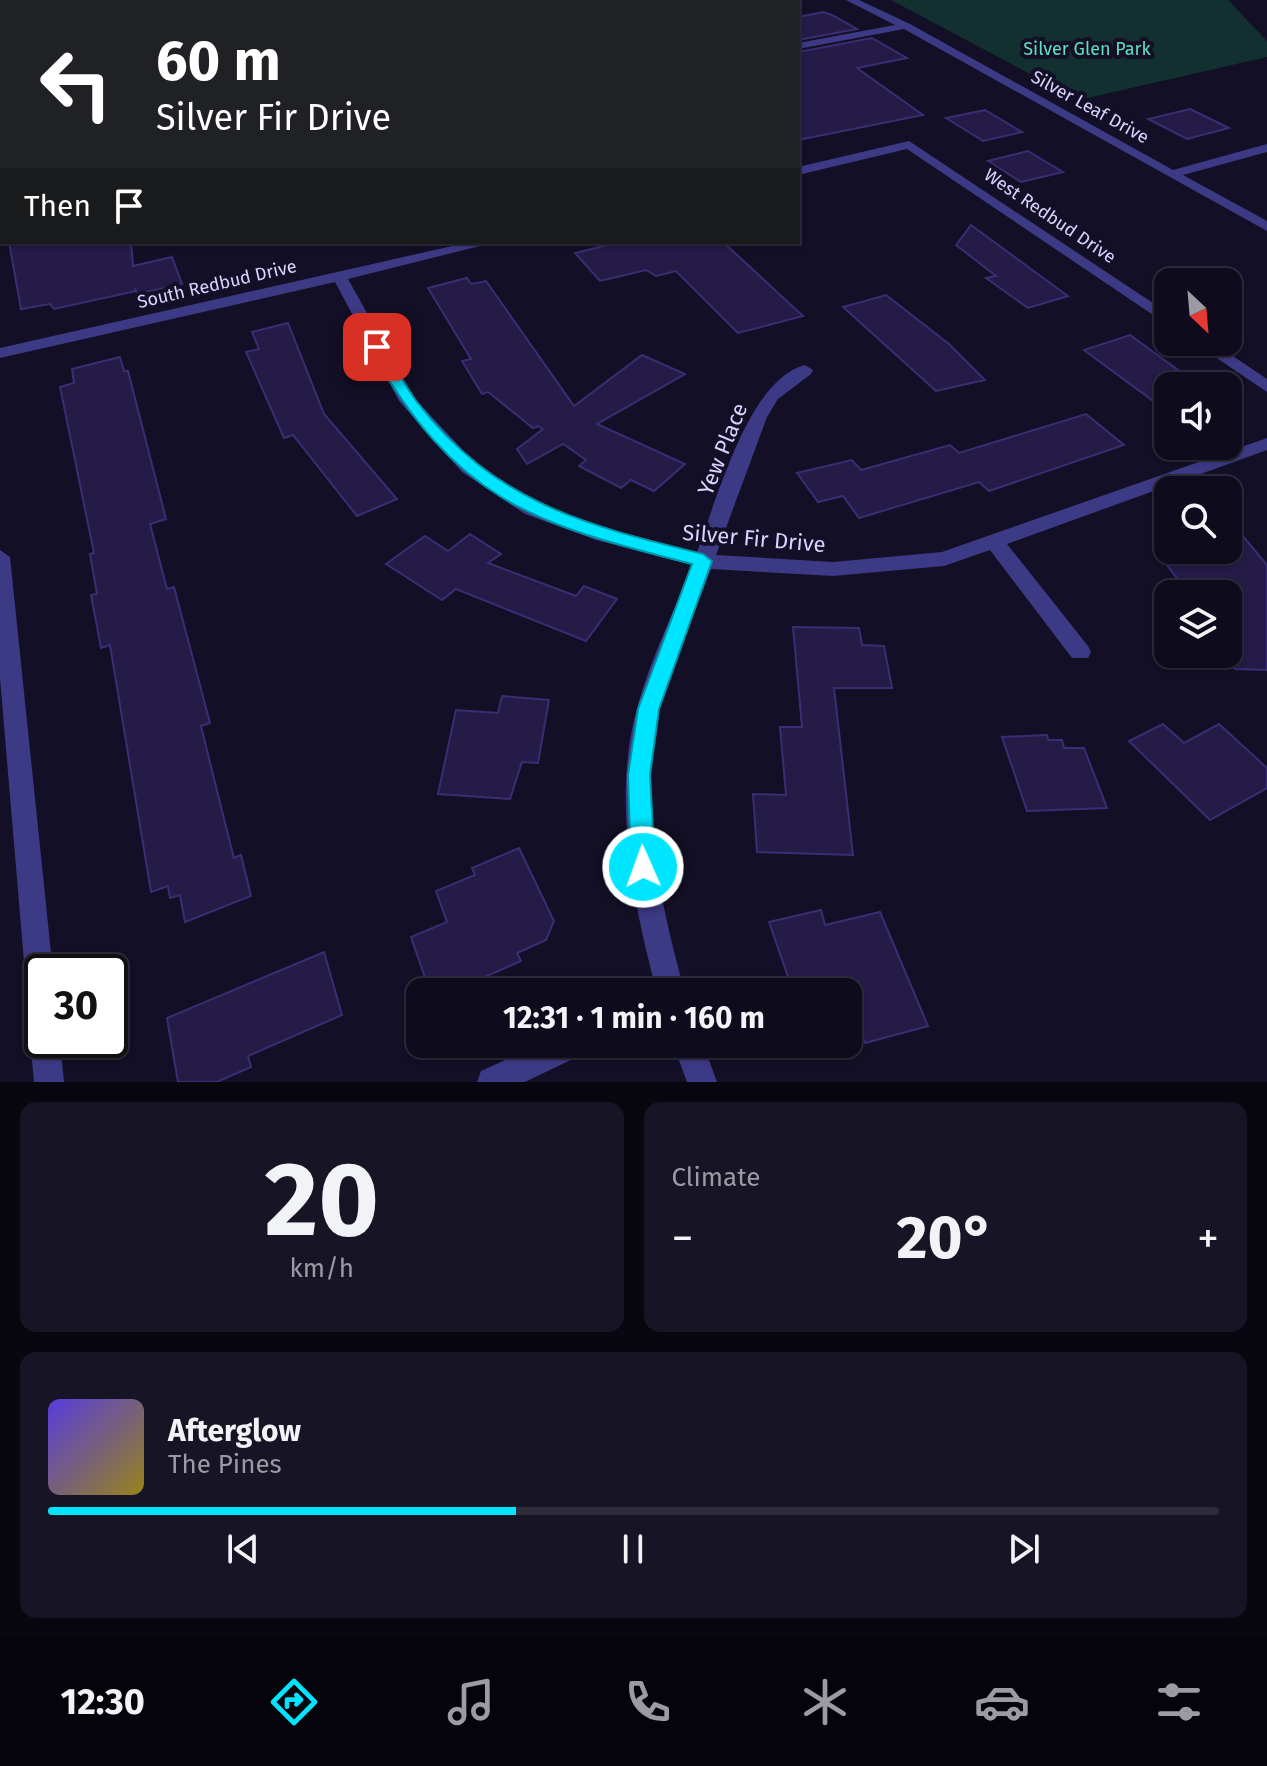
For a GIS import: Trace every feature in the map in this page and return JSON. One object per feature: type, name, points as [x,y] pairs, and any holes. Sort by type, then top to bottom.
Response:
[{"type":"street","name":"Silver Leaf Drive","points":[[851,0],[906,26],[1267,227]]},
{"type":"street","points":[[800,46],[906,26]]},
{"type":"street","name":"West Redbud Drive","points":[[800,171],[909,145],[1154,311]]},
{"type":"street","points":[[1172,174],[1267,148]]},
{"type":"street","name":"South Redbud Drive","points":[[0,353],[480,244]]},
{"type":"street","name":"Silver Fir Drive","points":[[339,276],[408,401],[469,468],[532,509],[603,535],[703,561],[833,569],[944,559],[1267,444]]},
{"type":"street","points":[[1222,356],[1267,387]]},
{"type":"street","name":"Yew Place","points":[[667,978],[650,917],[643,867],[639,775],[648,709],[758,417],[771,396],[805,370]]},
{"type":"street","points":[[995,542],[1080,652]]},
{"type":"street","points":[[0,557],[37,954]]},
{"type":"street","points":[[47,1058],[49,1082]]},
{"type":"street","points":[[492,1082],[543,1058]]},
{"type":"street","points":[[693,1058],[702,1082]]},
{"type":"green space","name":"Silver Glen Park","points":[[891,0],[1228,0],[1267,41],[1267,57],[1079,100]]},
{"type":"building","points":[[823,12],[857,29],[800,40],[800,17]]},
{"type":"building","points":[[872,38],[907,58],[857,68],[923,115],[800,140],[800,52]]},
{"type":"building","points":[[1190,109],[1229,128],[1187,139],[1148,119]]},
{"type":"building","points":[[985,110],[1022,132],[983,141],[946,118]]},
{"type":"building","points":[[1028,151],[1063,172],[1021,182],[988,161]]},
{"type":"building","points":[[971,225],[1068,296],[1028,308],[986,278],[996,276],[956,245]]},
{"type":"building","points":[[9,244],[131,244],[133,266],[172,257],[182,284],[54,309],[50,304],[21,309]]},
{"type":"building","points":[[612,244],[725,244],[803,316],[738,333],[676,271],[656,276],[646,270],[600,281],[575,253]]},
{"type":"building","points":[[467,278],[471,284],[486,281],[574,406],[642,355],[685,374],[597,424],[685,464],[654,491],[631,480],[621,488],[579,466],[586,460],[563,444],[527,464],[517,449],[543,429],[538,426],[533,428],[488,392],[482,394],[462,361],[471,359],[428,288]]},
{"type":"building","points":[[886,295],[949,344],[985,380],[936,391],[843,307]]},
{"type":"building","points":[[288,323],[324,414],[397,499],[357,516],[293,435],[284,438],[246,352],[259,349],[252,332]]},
{"type":"building","points":[[1130,335],[1154,352],[1154,356],[1159,356],[1181,372],[1154,372],[1154,402],[1084,350]]},
{"type":"building","points":[[120,357],[124,371],[128,371],[166,519],[150,524],[167,589],[174,587],[210,723],[201,726],[222,811],[234,858],[241,855],[251,896],[185,922],[180,895],[170,898],[168,886],[151,892],[110,645],[101,648],[91,595],[97,594],[90,554],[94,553],[60,387],[74,383],[72,369]]},
{"type":"building","points":[[1086,414],[1124,445],[989,491],[979,482],[859,518],[843,496],[818,502],[797,473],[852,460],[861,470],[950,445],[959,453]]},
{"type":"building","points":[[470,534],[501,554],[488,563],[576,596],[584,586],[617,599],[586,641],[456,589],[442,600],[386,564],[425,536],[448,551]]},
{"type":"building","points":[[1242,535],[1267,565],[1267,670],[1235,668],[1242,668],[1242,580],[1178,580],[1166,564],[1242,564]]},
{"type":"building","points":[[793,627],[859,628],[862,645],[884,646],[892,688],[834,688],[853,855],[757,852],[753,794],[786,795],[780,727],[802,727]]},
{"type":"building","points":[[502,696],[549,700],[538,763],[522,762],[510,799],[438,794],[456,710],[498,713]]},
{"type":"building","points":[[1163,724],[1184,743],[1219,724],[1267,768],[1267,788],[1210,820],[1129,741]]},
{"type":"building","points":[[1047,735],[1048,740],[1062,740],[1064,748],[1084,748],[1107,808],[1027,811],[1002,737]]},
{"type":"building","points":[[519,848],[554,921],[546,940],[517,953],[521,961],[482,978],[425,978],[411,937],[447,922],[436,891],[475,875],[472,868]]},
{"type":"building","points":[[821,910],[825,925],[880,912],[928,1026],[865,1043],[862,1036],[862,978],[788,978],[769,922]]},
{"type":"building","points":[[324,952],[342,1015],[248,1056],[251,1067],[217,1082],[178,1082],[167,1018]]},
{"type":"route","points":[[377,347],[408,401],[436,436],[469,468],[508,497],[603,535],[703,561],[648,709],[639,775],[643,867]]}]
